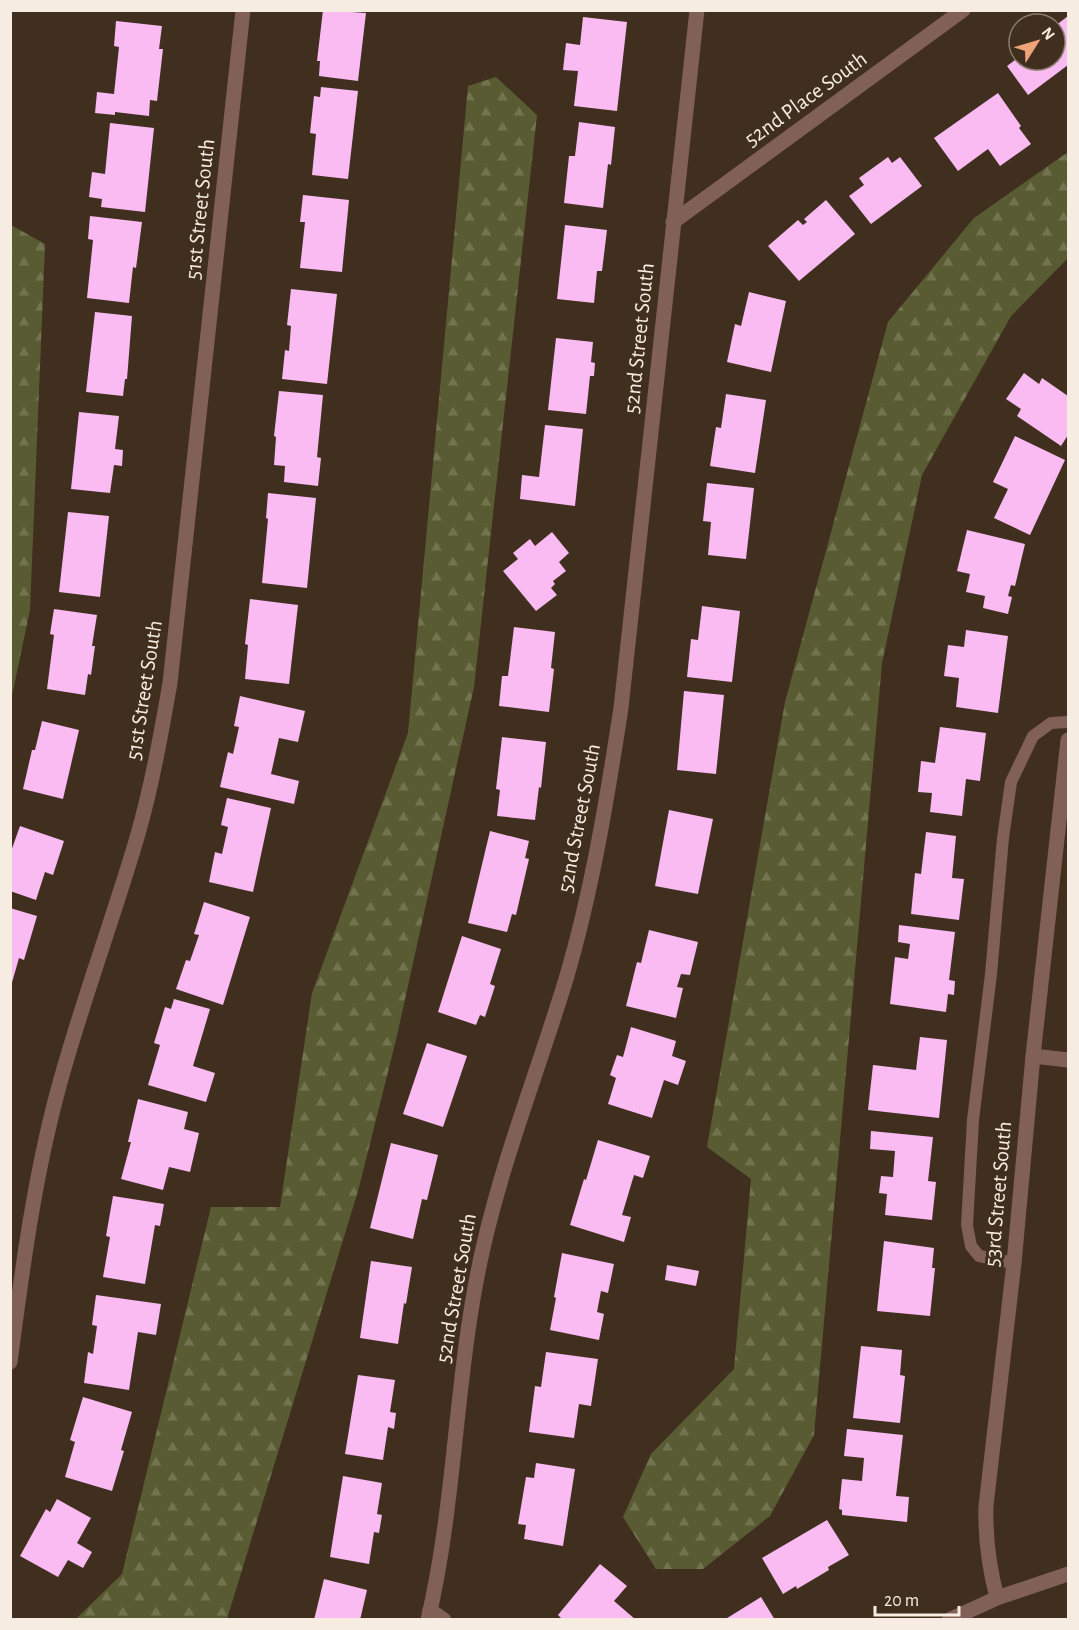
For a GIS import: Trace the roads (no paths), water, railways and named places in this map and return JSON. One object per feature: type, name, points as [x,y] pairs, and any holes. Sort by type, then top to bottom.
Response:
[{"type":"street","name":"51st Street South","points":[[10,1362],[43,1152],[75,1030],[138,832],[150,786],[170,683],[243,10]]},
{"type":"street","name":"52nd Street South","points":[[429,1615],[447,1520],[464,1364],[483,1245],[514,1133],[566,978],[585,900],[610,776],[622,696],[697,10]]},
{"type":"street","name":"52nd Place South","points":[[673,222],[963,10]]},
{"type":"street","name":"53rd Street South","points":[[997,1598],[987,1553],[986,1506],[1014,1263],[1033,1056],[1068,740]]},
{"type":"street","points":[[1033,1056],[1068,1060]]},
{"type":"street","points":[[949,1620],[997,1598],[1068,1574]]},
{"type":"street","points":[[429,1615],[444,1620]]},
{"type":"lane","points":[[1014,1263],[979,1256],[971,1246],[967,1225],[973,1120],[1011,782],[1033,736],[1051,723],[1068,722]]}]
